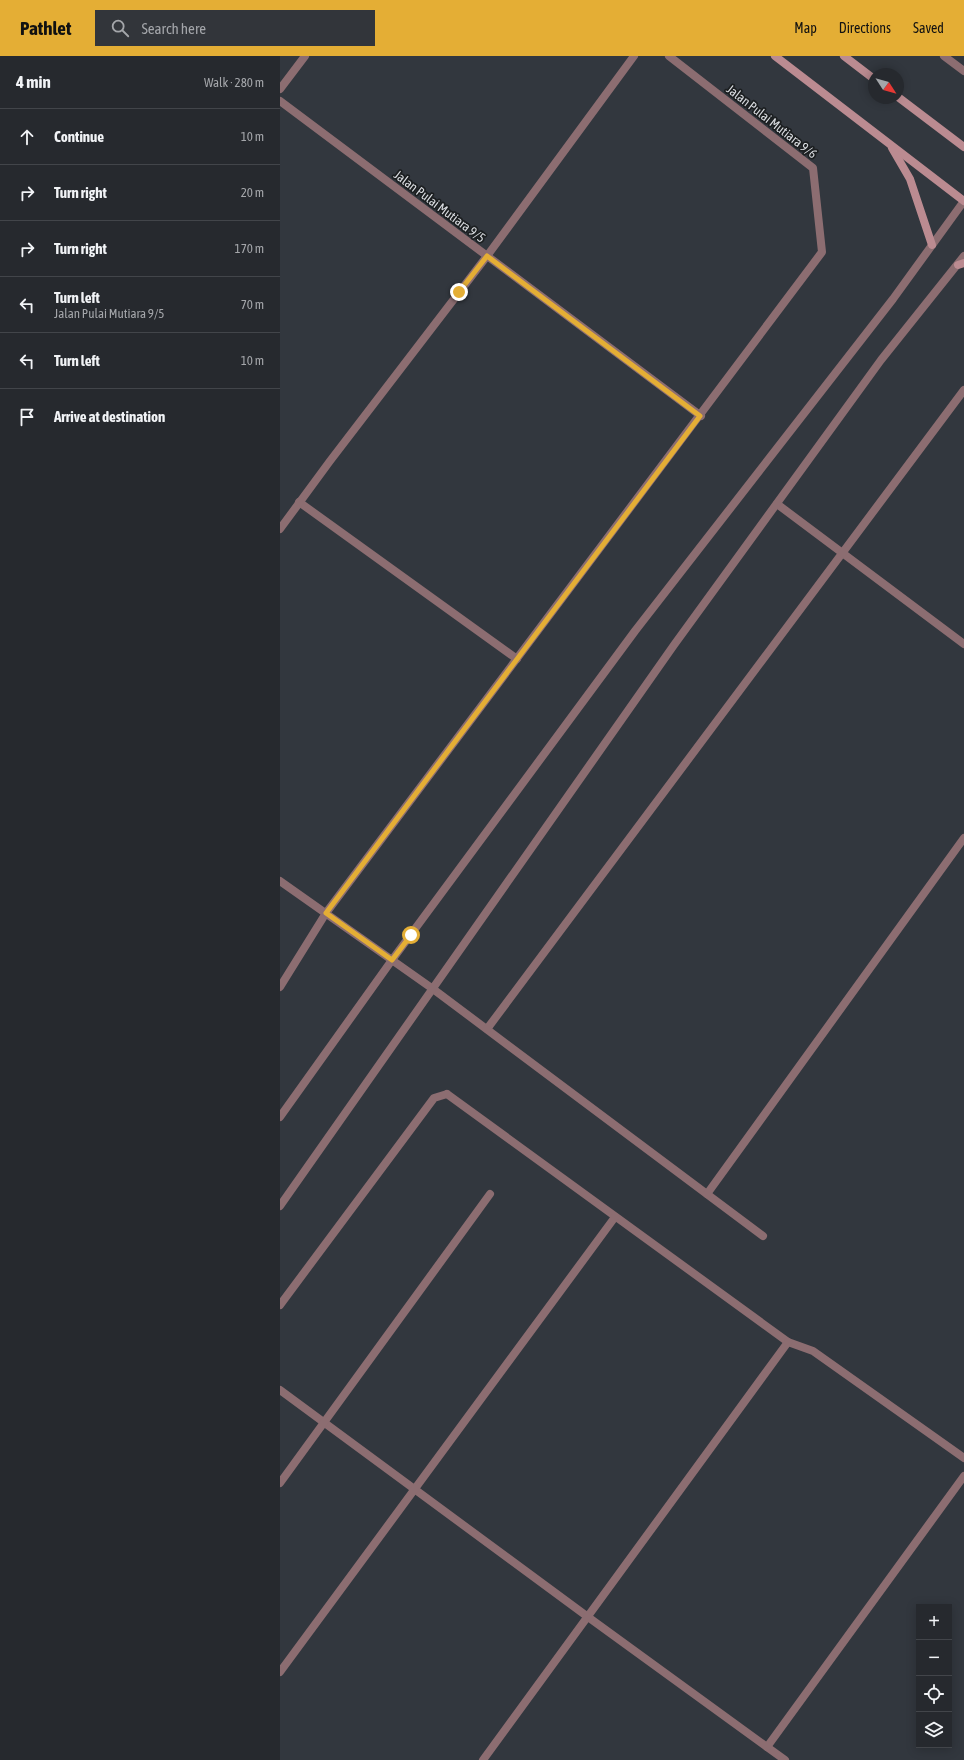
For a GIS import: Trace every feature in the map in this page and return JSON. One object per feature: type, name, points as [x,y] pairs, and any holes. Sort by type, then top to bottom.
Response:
[{"type":"main road","points":[[775,56],[964,201]]},
{"type":"main road","points":[[844,56],[868,74]]},
{"type":"main road","points":[[904,102],[964,147]]},
{"type":"main road","points":[[890,144],[910,179],[932,245]]},
{"type":"street","points":[[280,89],[305,56]]},
{"type":"street","points":[[280,529],[487,256],[634,56]]},
{"type":"street","name":"Jalan Pulai Mutiara 9/6","points":[[669,56],[813,168],[822,252],[700,416]]},
{"type":"street","points":[[944,56],[964,71]]},
{"type":"street","name":"Jalan Pulai Mutiara 9/5","points":[[280,101],[700,416]]},
{"type":"street","points":[[280,1117],[392,960],[635,631],[893,299],[964,201]]},
{"type":"street","points":[[280,1206],[669,652],[881,360],[961,264],[964,256]]},
{"type":"street","points":[[487,1029],[964,390]]},
{"type":"street","points":[[280,987],[326,913],[700,416]]},
{"type":"street","points":[[299,502],[517,659]]},
{"type":"street","points":[[777,504],[964,644]]},
{"type":"street","points":[[707,1194],[964,838]]},
{"type":"street","points":[[280,881],[433,989],[763,1236]]},
{"type":"street","points":[[280,1305],[434,1098],[447,1094],[788,1342],[813,1351],[964,1458]]},
{"type":"street","points":[[280,1483],[490,1194]]},
{"type":"street","points":[[280,1672],[616,1217]]},
{"type":"street","points":[[484,1760],[788,1342]]},
{"type":"street","points":[[280,1390],[785,1760]]},
{"type":"street","points":[[767,1747],[964,1476]]},
{"type":"route","points":[[411,935],[392,960],[326,913],[700,416],[487,256],[459,292]]}]
